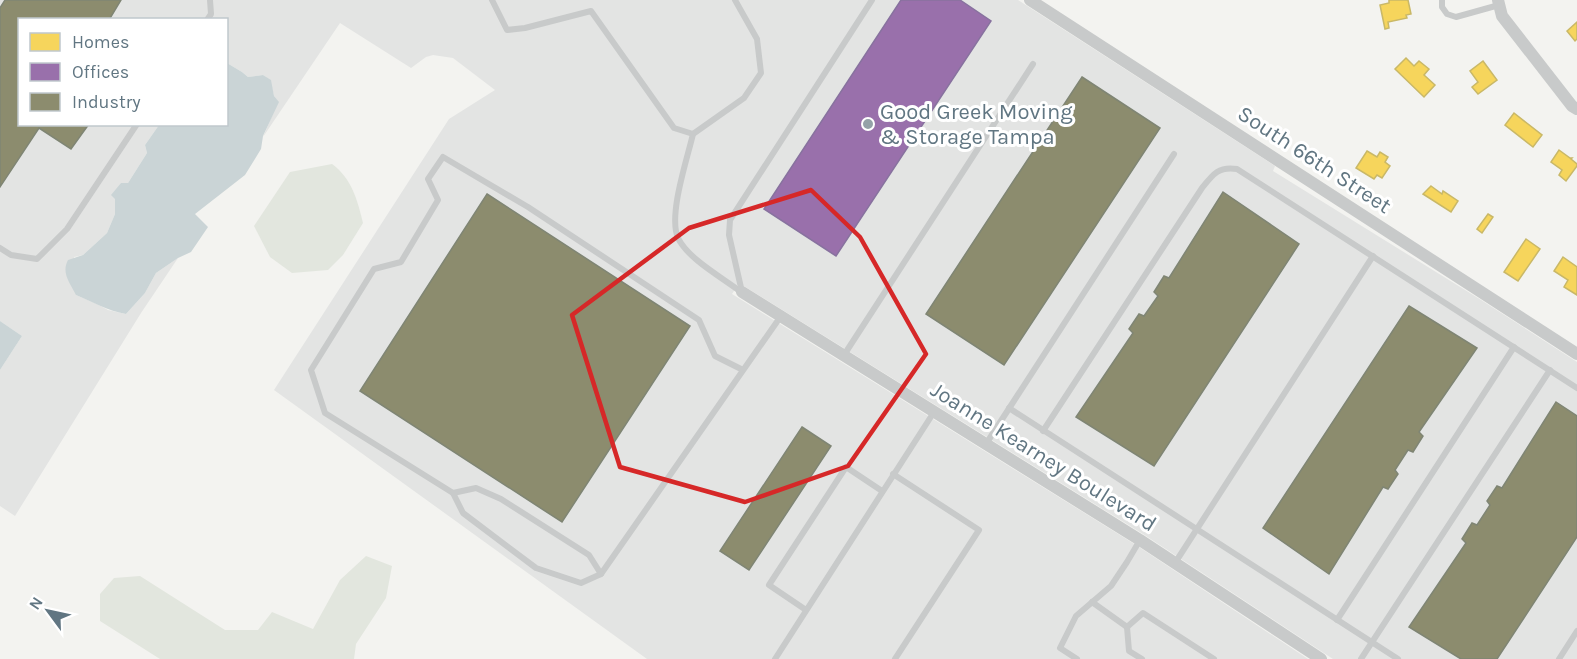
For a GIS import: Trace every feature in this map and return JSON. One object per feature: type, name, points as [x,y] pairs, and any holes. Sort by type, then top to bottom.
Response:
[{"type":"street","name":"South 66th Street","points":[[1030,0],[1577,354]]},
{"type":"street","points":[[1499,3],[1502,16],[1572,106],[1577,109]]},
{"type":"street","name":"Joanne Kearney Boulevard","points":[[742,292],[1140,540],[1321,659]]},
{"type":"lane","points":[[208,18],[211,14],[210,0]]},
{"type":"lane","points":[[492,0],[507,30],[525,28],[591,11],[674,128],[693,134]]},
{"type":"lane","points":[[735,0],[757,39],[761,73],[744,98],[693,134],[674,216],[678,238],[691,255],[742,292]]},
{"type":"lane","points":[[742,292],[729,235],[730,220],[872,0]]},
{"type":"lane","points":[[1442,0],[1442,7],[1447,15],[1456,17],[1499,3]]},
{"type":"lane","points":[[844,355],[1033,64]]},
{"type":"lane","points":[[0,248],[11,255],[37,259],[67,229],[136,126]]},
{"type":"lane","points":[[986,445],[1174,154]]},
{"type":"lane","points":[[743,370],[716,356],[699,320],[528,207],[444,157],[428,179],[438,200],[401,262],[374,268],[311,370],[325,413],[453,493],[463,513],[536,568],[581,583],[601,574],[743,370],[781,315]]},
{"type":"lane","points":[[1043,431],[1202,188],[1212,175],[1226,167],[1237,168],[1577,388]]},
{"type":"lane","points":[[1175,563],[1373,256]]},
{"type":"lane","points":[[1337,620],[1514,347]]},
{"type":"lane","points":[[1361,659],[1550,370]]},
{"type":"lane","points":[[1008,408],[1398,659]]},
{"type":"lane","points":[[775,659],[934,412]]},
{"type":"lane","points":[[806,610],[769,585],[846,467],[882,490]]},
{"type":"lane","points":[[893,474],[979,531],[896,659]]},
{"type":"lane","points":[[453,493],[476,488],[501,499],[589,555],[601,574]]},
{"type":"lane","points":[[1077,659],[1060,648],[1076,616],[1111,586],[1140,540]]},
{"type":"lane","points":[[1092,602],[1127,627],[1129,651],[1142,659]]},
{"type":"lane","points":[[1127,627],[1143,614],[1214,659]]},
{"type":"lane","points":[[1559,659],[1577,631]]},
{"type":"highlighted area","points":[[811,190],[860,237],[926,354],[848,466],[745,502],[620,467],[572,315],[689,228]]},
{"type":"shaded area","points":[[0,0],[1018,0],[1275,166],[1273,171],[1577,362],[1577,659],[1333,659],[1143,534],[739,283],[732,294],[1136,545],[1308,659],[647,659],[274,390],[449,119],[495,90],[453,58],[433,55],[426,57],[411,68],[340,23],[263,137],[278,102],[270,80],[263,75],[248,77],[228,64],[228,18],[18,18],[18,126],[158,126],[145,145],[147,153],[128,183],[121,183],[115,199],[115,214],[107,233],[83,255],[74,257],[76,295],[108,310],[126,314],[145,293],[156,273],[178,258],[141,313],[15,516],[0,506],[0,370],[22,336],[0,321]]},
{"type":"shaded area","points":[[228,64],[248,77],[263,75],[271,80],[274,96],[279,102],[263,136],[261,149],[245,175],[195,214],[208,227],[191,252],[156,273],[145,293],[126,314],[107,309],[76,295],[65,269],[68,260],[83,255],[107,233],[115,214],[115,199],[111,195],[121,183],[128,183],[147,153],[145,145],[158,126],[228,126]]},
{"type":"shaded area","points":[[332,164],[349,183],[363,223],[343,255],[328,270],[292,273],[270,257],[254,226],[290,172]]},
{"type":"shaded area","points":[[0,321],[22,336],[0,370]]},
{"type":"shaded area","points":[[366,556],[392,566],[386,598],[356,644],[354,659],[160,659],[100,621],[100,594],[114,578],[140,576],[225,630],[258,630],[272,612],[313,629],[340,580]]},
{"type":"building: Homes","points":[[1389,0],[1408,0],[1411,14],[1406,15],[1407,18],[1388,22],[1389,28],[1385,29],[1380,5],[1389,3]]},
{"type":"building: Homes","points":[[1577,22],[1577,39],[1575,41],[1567,31]]},
{"type":"building: Homes","points":[[1406,58],[1414,66],[1419,61],[1429,69],[1424,75],[1435,85],[1424,97],[1395,69]]},
{"type":"building: Homes","points":[[1483,61],[1497,80],[1478,94],[1472,87],[1478,82],[1470,71]]},
{"type":"building: Homes","points":[[1514,113],[1542,135],[1533,147],[1505,125]]},
{"type":"building: Homes","points":[[1559,150],[1577,164],[1566,181],[1559,175],[1562,170],[1551,162]]},
{"type":"building: Homes","points":[[1367,151],[1377,157],[1380,152],[1388,157],[1385,162],[1390,166],[1382,178],[1377,175],[1374,179],[1356,168]]},
{"type":"building: Homes","points":[[1431,186],[1458,201],[1451,212],[1423,194]]},
{"type":"building: Homes","points":[[1488,214],[1493,217],[1482,233],[1477,229]]},
{"type":"building: Homes","points":[[1526,239],[1540,249],[1518,281],[1504,272]]},
{"type":"building: Homes","points":[[1563,257],[1577,267],[1577,295],[1564,287],[1568,280],[1554,271]]},
{"type":"building: Offices","points":[[901,0],[960,0],[991,21],[836,256],[764,209]]},
{"type":"building: Industry","points":[[5,0],[121,0],[110,18],[18,18],[18,126],[88,126],[71,149],[39,128],[0,187],[0,8]]},
{"type":"building: Industry","points":[[1082,77],[1160,128],[1004,365],[926,314]]},
{"type":"building: Industry","points":[[1223,192],[1299,244],[1154,466],[1076,417],[1133,333],[1129,329],[1139,314],[1144,316],[1158,296],[1154,292],[1164,276],[1169,278]]},
{"type":"building: Industry","points":[[487,194],[690,326],[562,522],[360,391]]},
{"type":"building: Industry","points":[[1409,306],[1477,348],[1419,432],[1423,436],[1413,452],[1408,450],[1395,470],[1398,474],[1388,489],[1383,487],[1329,574],[1263,528]]},
{"type":"building: Industry","points":[[1556,402],[1577,416],[1577,537],[1497,659],[1461,659],[1409,627],[1466,543],[1462,539],[1472,523],[1477,525],[1490,505],[1487,501],[1497,486],[1502,488]]},
{"type":"building: Industry","points":[[802,427],[831,446],[749,570],[720,551]]},
{"type":"place","name":"Good Greek Moving & Storage Tampa","points":[[868,124]]}]
